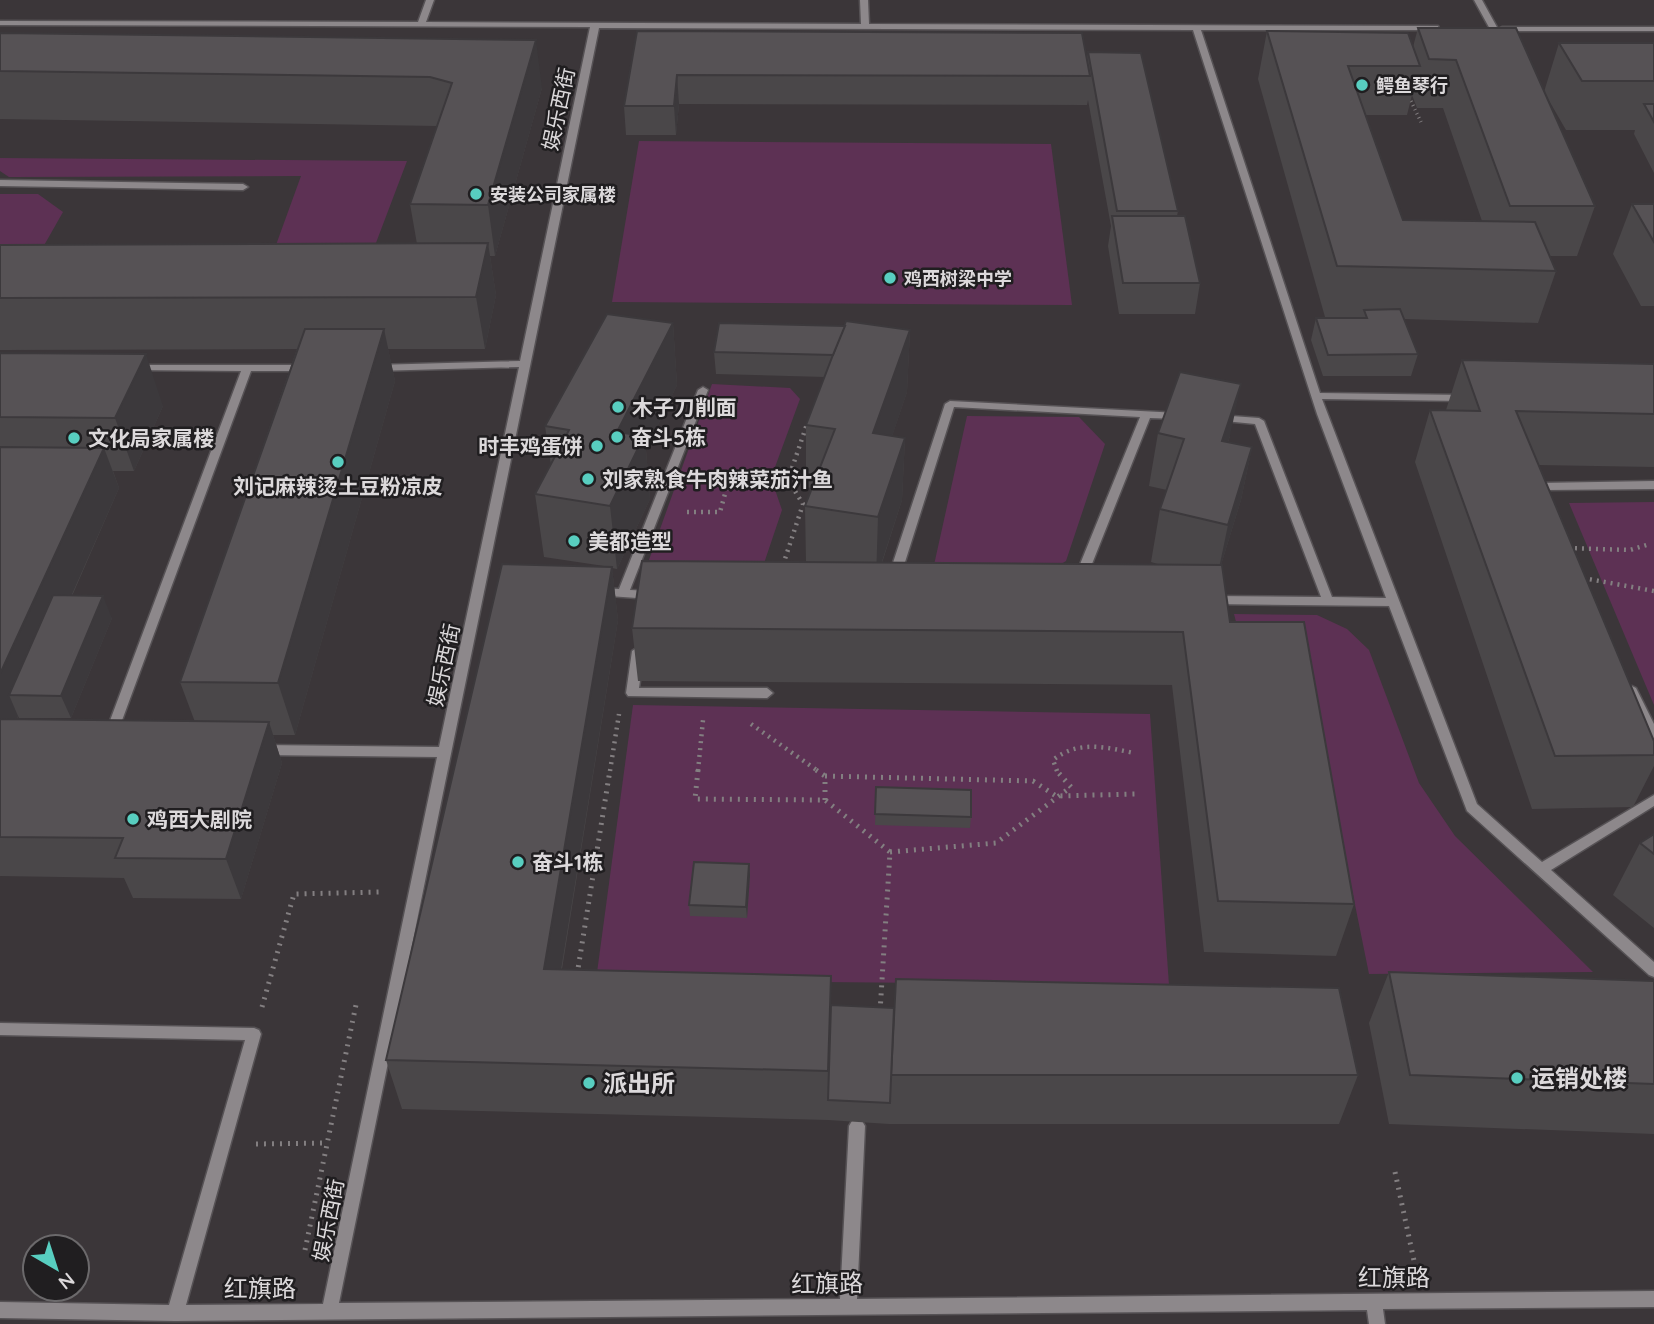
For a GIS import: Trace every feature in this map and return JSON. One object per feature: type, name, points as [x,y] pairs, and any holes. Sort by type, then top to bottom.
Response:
[{"type":"street","points":[[421,24],[430,0]]},
{"type":"street","points":[[864,0],[864,27]]},
{"type":"street","points":[[1478,0],[1503,46]]},
{"type":"street","points":[[0,23],[1440,28]]},
{"type":"street","points":[[19,32],[26,23]]},
{"type":"street","name":"娱乐西街","points":[[329,1312],[445,752],[486,583],[525,364],[595,25]]},
{"type":"street","points":[[1196,27],[1318,396],[1472,807],[1654,971]]},
{"type":"street","points":[[1481,29],[1654,29]]},
{"type":"street","points":[[0,183],[243,187]]},
{"type":"street","points":[[359,368],[525,364]]},
{"type":"street","points":[[125,368],[317,368]]},
{"type":"street","points":[[105,750],[247,368]]},
{"type":"street","points":[[622,593],[703,390]]},
{"type":"street","points":[[1318,396],[1479,398]]},
{"type":"street","points":[[892,584],[950,404],[1196,417]]},
{"type":"street","points":[[1077,587],[1146,415]]},
{"type":"street","points":[[1209,418],[1259,421],[1328,601]]},
{"type":"street","points":[[1568,548],[1540,487],[1654,485]]},
{"type":"street","points":[[583,590],[622,593],[649,599]]},
{"type":"street","points":[[1193,600],[1393,602]]},
{"type":"street","points":[[641,632],[632,693],[767,693]]},
{"type":"street","points":[[1626,676],[1654,738]]},
{"type":"street","points":[[249,750],[445,752]]},
{"type":"street","points":[[1540,870],[1654,800]]},
{"type":"street","points":[[0,1029],[254,1034],[178,1319]]},
{"type":"street","points":[[848,1307],[857,1126]]},
{"type":"street","name":"红旗路","points":[[0,1310],[178,1319],[329,1312],[1654,1299]]},
{"type":"street","points":[[1374,1302],[1377,1324]]},
{"type":"path","points":[[1405,88],[1421,122]]},
{"type":"path","points":[[782,570],[803,504],[788,480],[810,416]]},
{"type":"path","points":[[689,512],[720,512],[731,472]]},
{"type":"path","points":[[1568,548],[1630,550],[1653,545]]},
{"type":"path","points":[[1581,578],[1654,591]]},
{"type":"path","points":[[1134,753],[1082,744],[1063,750],[1053,760],[1056,771],[1072,787],[1056,796],[996,843],[890,852],[825,800],[695,799],[706,693],[825,776],[1033,781],[1056,796],[1138,794]]},
{"type":"path","points":[[575,988],[617,723]]},
{"type":"path","points":[[825,776],[825,800]]},
{"type":"path","points":[[880,1024],[890,852]]},
{"type":"path","points":[[254,1034],[294,894],[382,892]]},
{"type":"path","points":[[223,1145],[364,1142]]},
{"type":"path","points":[[1395,1172],[1422,1301]]},
{"type":"shaded area","points":[[639,141],[1051,144],[1072,305],[612,302]]},
{"type":"shaded area","points":[[0,158],[407,161],[371,256],[272,256],[301,176],[9,177],[0,171]]},
{"type":"shaded area","points":[[0,194],[38,194],[63,212],[38,256],[0,256]]},
{"type":"shaded area","points":[[712,384],[790,388],[800,399],[771,478],[782,510],[759,578],[645,571]]},
{"type":"shaded area","points":[[967,416],[1079,417],[1105,444],[1066,561],[1041,576],[932,574]]},
{"type":"shaded area","points":[[1654,502],[1654,705],[1569,503]]},
{"type":"shaded area","points":[[1234,614],[1317,615],[1347,629],[1369,650],[1419,783],[1455,836],[1593,972],[1369,974],[1325,756],[1245,657]]},
{"type":"shaded area","points":[[633,705],[1150,714],[1169,985],[596,980]]},
{"type":"building","points":[[1418,28],[1516,28],[1595,206],[1510,206],[1456,60],[1429,59]]},
{"type":"building","points":[[637,31],[1082,33],[1090,76],[677,75],[674,106],[624,106]]},
{"type":"building","points":[[1267,31],[1408,33],[1420,66],[1348,66],[1403,220],[1535,222],[1556,271],[1337,266]]},
{"type":"building","points":[[0,33],[536,40],[488,205],[410,204],[452,83],[430,77],[0,71]]},
{"type":"building","points":[[1559,43],[1654,43],[1654,81],[1582,81]]},
{"type":"building","points":[[1088,52],[1141,53],[1178,211],[1117,211]]},
{"type":"building","points":[[1644,104],[1654,104],[1654,122]]},
{"type":"building","points":[[1632,204],[1654,204],[1654,242]]},
{"type":"building","points":[[1112,216],[1185,216],[1200,283],[1123,283]]},
{"type":"building","points":[[488,243],[476,297],[0,298],[0,245]]},
{"type":"building","points":[[1400,309],[1418,354],[1328,355],[1316,318],[1367,318],[1364,310]]},
{"type":"building","points":[[607,314],[673,323],[617,432],[644,436],[610,506],[535,494],[569,430],[545,426]]},
{"type":"building","points":[[846,321],[910,330],[873,433],[905,438],[878,517],[805,506],[835,429],[806,425]]},
{"type":"building","points":[[719,323],[845,326],[833,355],[714,352]]},
{"type":"building","points":[[305,329],[384,329],[278,683],[180,682]]},
{"type":"building","points":[[0,353],[146,354],[115,418],[0,417]]},
{"type":"building","points":[[1462,360],[1654,364],[1654,414],[1516,411],[1654,741],[1654,755],[1555,756],[1430,410],[1480,411]]},
{"type":"building","points":[[1180,372],[1241,384],[1222,441],[1252,447],[1228,525],[1160,509],[1184,439],[1158,433]]},
{"type":"building","points":[[0,447],[104,448],[0,674]]},
{"type":"building","points":[[642,561],[1222,565],[1230,622],[1304,622],[1354,904],[1218,901],[1183,632],[632,628]]},
{"type":"building","name":"奋斗1栋","points":[[502,564],[612,567],[544,969],[831,976],[828,1071],[386,1060]]},
{"type":"building","points":[[53,595],[103,596],[61,696],[9,695]]},
{"type":"building","name":"鸡西大剧院","points":[[0,719],[269,722],[226,859],[115,858],[123,838],[0,837]]},
{"type":"building","points":[[876,787],[971,790],[971,817],[875,814]]},
{"type":"building","points":[[1654,834],[1654,854],[1640,843]]},
{"type":"building","points":[[694,862],[749,864],[746,907],[689,905]]},
{"type":"building","points":[[1389,972],[1654,981],[1654,1084],[1410,1075]]},
{"type":"building","points":[[896,979],[1339,988],[1358,1075],[891,1075]]},
{"type":"building","points":[[831,1005],[894,1008],[890,1103],[828,1100]]},
{"type":"place","name":"鳄鱼琴行","points":[[1362,85]]},
{"type":"place","name":"安装公司家属楼","points":[[476,194]]},
{"type":"place","name":"鸡西树梁中学","points":[[890,278]]},
{"type":"place","name":"木子刀削面","points":[[618,407]]},
{"type":"place","name":"奋斗5栋","points":[[617,437]]},
{"type":"place","name":"文化局家属楼","points":[[74,438]]},
{"type":"place","name":"时丰鸡蛋饼","points":[[597,446]]},
{"type":"place","name":"刘记麻辣烫土豆粉凉皮","points":[[338,462]]},
{"type":"place","name":"刘家熟食牛肉辣菜茄汁鱼","points":[[588,479]]},
{"type":"place","name":"美都造型","points":[[574,541]]},
{"type":"place","name":"鸡西大剧院","points":[[133,819]]},
{"type":"place","name":"奋斗1栋","points":[[518,862]]},
{"type":"place","name":"运销处楼","points":[[1517,1078]]},
{"type":"place","name":"派出所","points":[[589,1083]]}]
